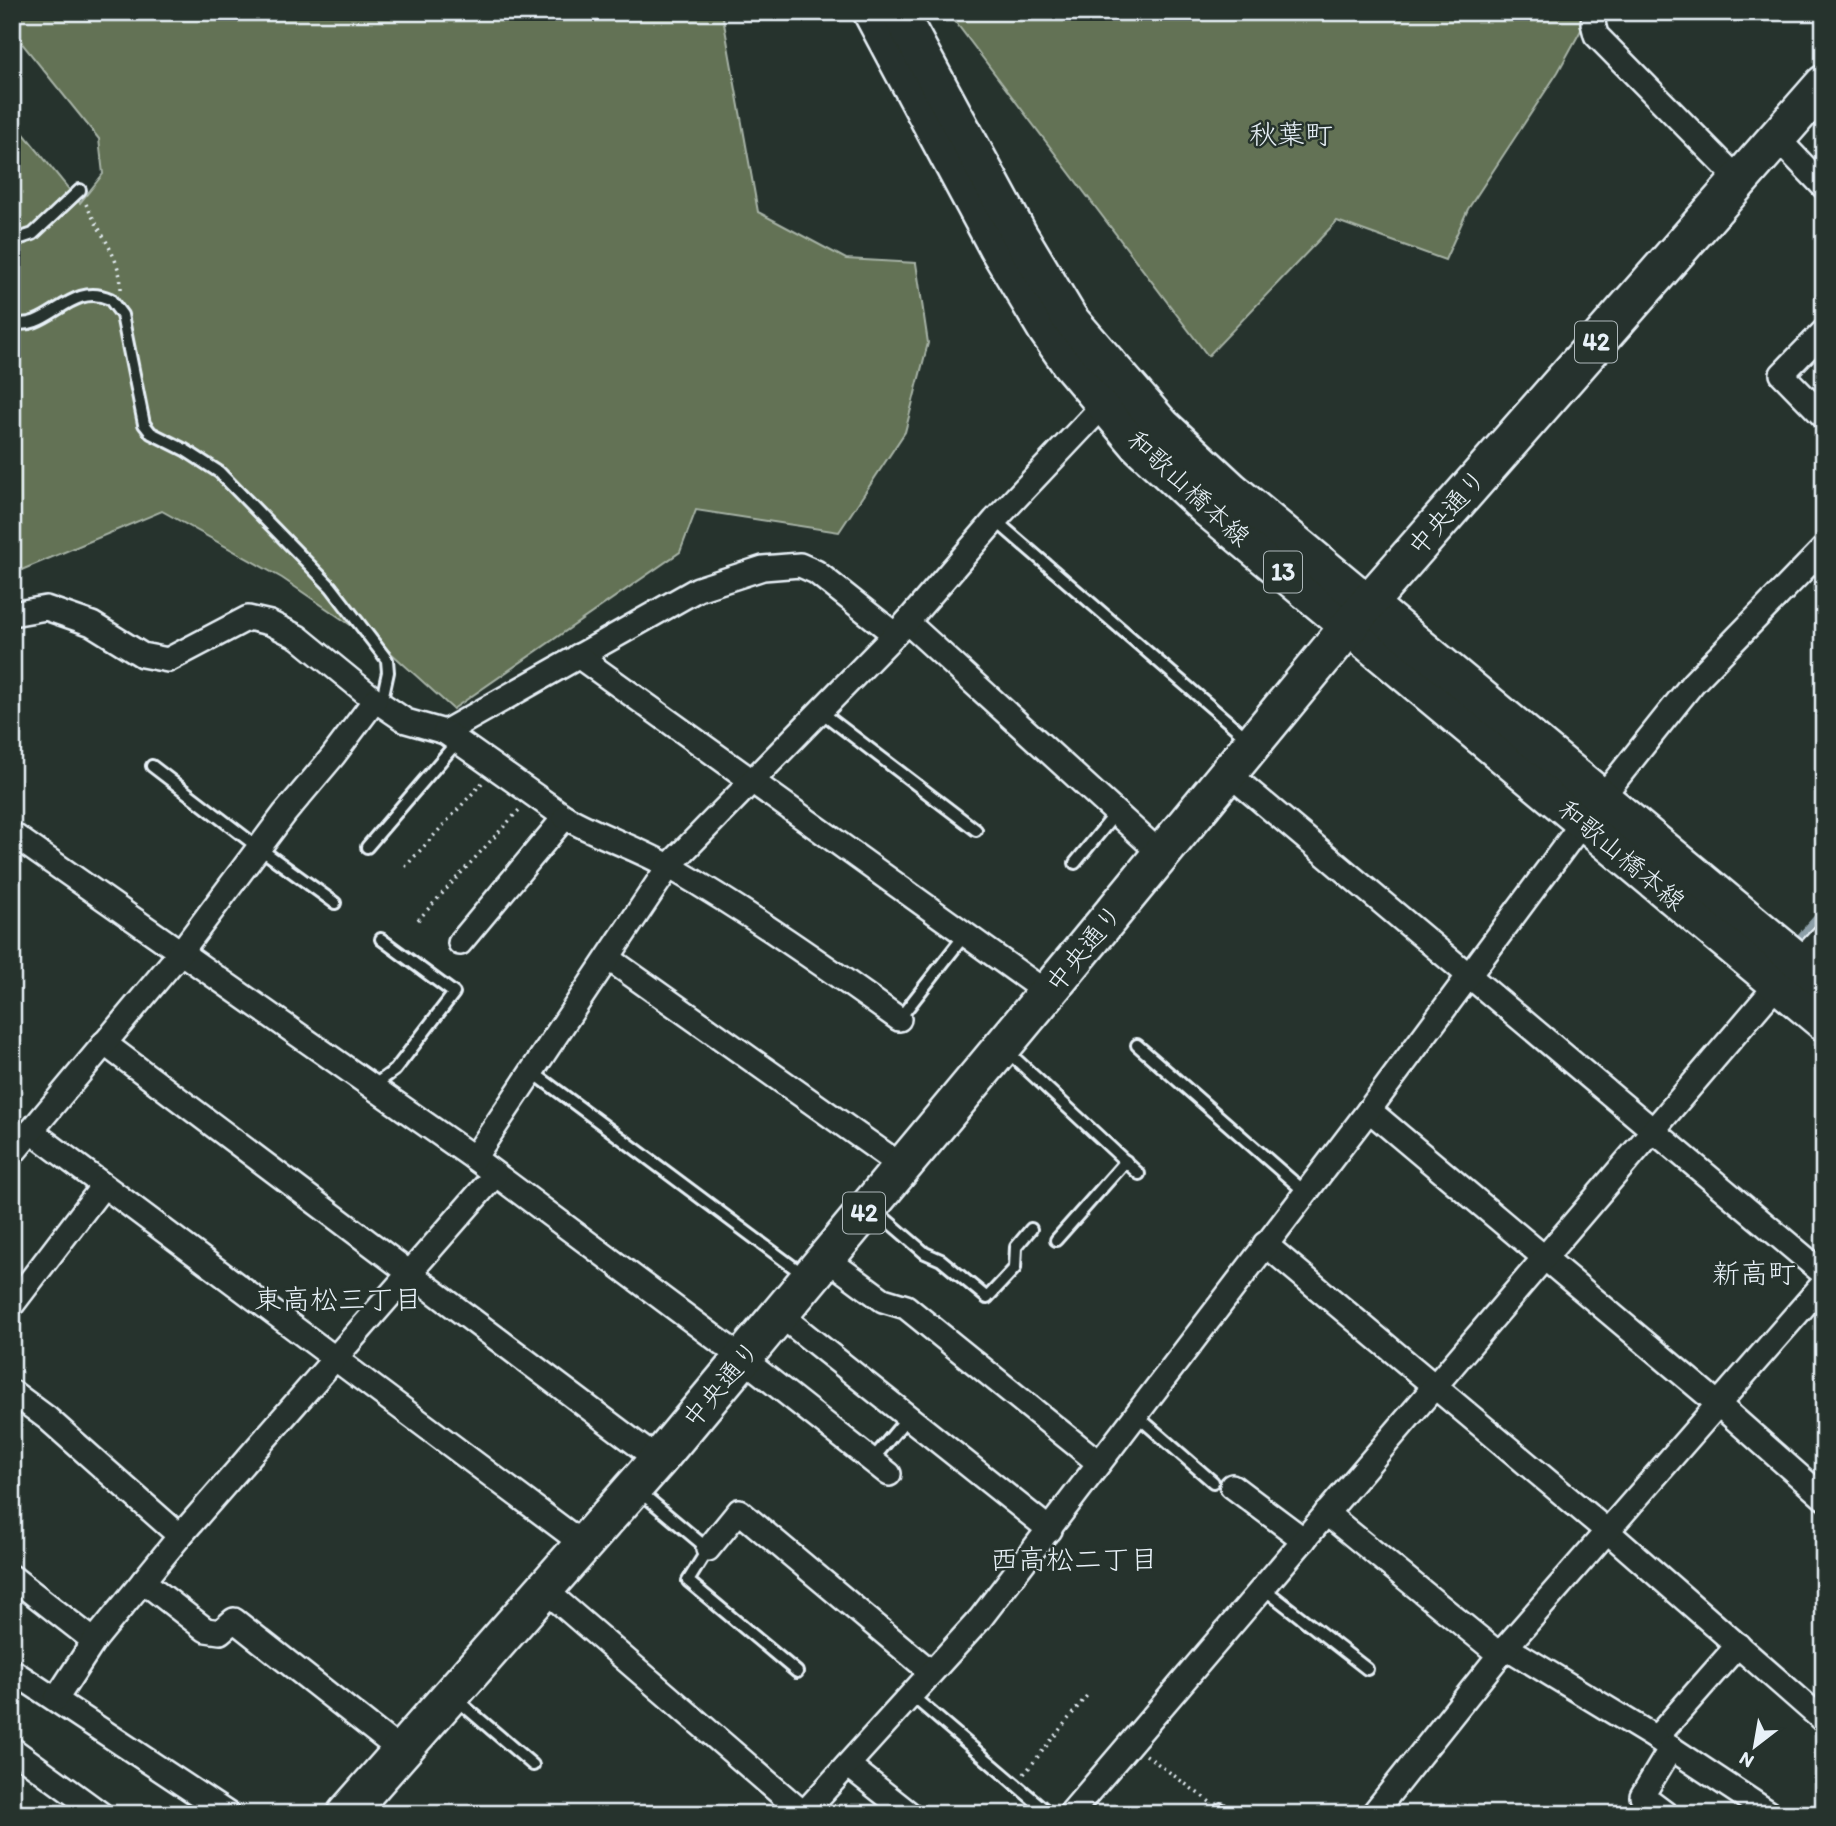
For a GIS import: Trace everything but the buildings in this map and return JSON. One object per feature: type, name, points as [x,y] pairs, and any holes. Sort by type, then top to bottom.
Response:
[{"type":"highway","name":"中央通り","points":[[353,1811],[646,1474],[1003,1047],[1358,614],[1824,84]]},
{"type":"main road","name":"和歌山橋本線","points":[[871,12],[1022,292],[1069,363],[1162,425],[1358,614],[1593,810],[1800,976],[1824,1023]]},
{"type":"main road","name":"和歌山橋本線","points":[[899,12],[1019,234],[1113,394]]},
{"type":"street","points":[[1595,12],[1593,23],[1596,35],[1738,179]]},
{"type":"street","points":[[1776,137],[1824,187]]},
{"type":"street","points":[[1824,331],[1782,374],[1824,417]]},
{"type":"street","points":[[474,1158],[669,866],[900,628],[995,520],[1113,394]]},
{"type":"street","points":[[544,1590],[803,1813],[980,1619],[1693,682],[1824,548]]},
{"type":"street","points":[[451,737],[578,656],[698,589],[763,568],[800,565],[816,572],[900,628],[1116,813],[1161,855]]},
{"type":"street","points":[[12,614],[46,608],[92,624],[142,655],[168,660],[248,618],[270,622],[298,637],[378,702],[406,721],[451,737],[565,817],[594,834],[669,866],[786,939],[899,1019]]},
{"type":"street","points":[[578,656],[964,936],[1047,993]]},
{"type":"street","points":[[12,1154],[24,1130],[104,1043],[180,953],[259,848],[378,702]]},
{"type":"street","points":[[1227,773],[1824,1274]]},
{"type":"street","points":[[460,943],[565,817]]},
{"type":"street","points":[[12,834],[474,1158],[742,1358],[880,1467]]},
{"type":"street","points":[[1070,1814],[1652,1130],[1800,976],[1824,935]]},
{"type":"street","points":[[608,958],[903,1167]]},
{"type":"street","points":[[104,1043],[409,1273],[646,1474]]},
{"type":"street","points":[[1369,1110],[1718,1404],[1824,1498]]},
{"type":"street","points":[[24,1130],[583,1544]]},
{"type":"street","points":[[57,1699],[94,1641],[180,1536],[495,1175]]},
{"type":"street","points":[[12,1306],[103,1186]]},
{"type":"street","points":[[1265,1244],[1607,1531],[1824,1721]]},
{"type":"street","points":[[818,1268],[883,1300],[906,1307],[1098,1463]]},
{"type":"street","points":[[1373,1814],[1503,1651],[1824,1283]]},
{"type":"street","points":[[779,1314],[1050,1530]]},
{"type":"street","points":[[12,1392],[47,1418],[180,1536]]},
{"type":"street","points":[[1222,1484],[1304,1540]]},
{"type":"street","points":[[708,1549],[739,1511],[931,1672]]},
{"type":"street","points":[[1326,1513],[1503,1651],[1663,1743],[1771,1814]]},
{"type":"street","points":[[12,1577],[94,1641]]},
{"type":"street","points":[[143,1581],[206,1630],[220,1632],[234,1620],[402,1752]]},
{"type":"street","points":[[1667,1814],[1642,1796],[1663,1743],[1738,1645]]},
{"type":"street","points":[[12,1671],[228,1814]]},
{"type":"street","points":[[12,1749],[98,1813]]},
{"type":"street","points":[[848,1765],[910,1814]]},
{"type":"lane","points":[[12,241],[33,234],[80,190]]},
{"type":"lane","points":[[12,322],[31,323],[74,298],[87,295],[110,299],[121,313],[144,424],[151,433],[185,450],[219,472],[331,587],[387,660],[388,672],[378,702]]},
{"type":"lane","points":[[995,520],[1252,743]]},
{"type":"lane","points":[[820,711],[976,830]]},
{"type":"lane","points":[[367,847],[451,737]]},
{"type":"lane","points":[[152,766],[335,903]]},
{"type":"lane","points":[[1075,863],[1116,813]]},
{"type":"lane","points":[[899,1019],[964,936]]},
{"type":"lane","points":[[373,1086],[395,1070],[454,993],[381,939]]},
{"type":"lane","points":[[1137,1045],[1305,1192]]},
{"type":"lane","points":[[1003,1047],[1139,1174]]},
{"type":"lane","points":[[531,1071],[818,1268]]},
{"type":"lane","points":[[1056,1240],[1126,1161]]},
{"type":"lane","points":[[870,1205],[925,1253],[941,1260],[987,1298],[1015,1268],[1016,1247],[1031,1229]]},
{"type":"lane","points":[[1135,1414],[1222,1484]]},
{"type":"lane","points":[[880,1467],[908,1416]]},
{"type":"lane","points":[[646,1474],[708,1549],[688,1581],[797,1672]]},
{"type":"lane","points":[[1263,1588],[1367,1669]]},
{"type":"lane","points":[[452,1695],[533,1765]]},
{"type":"lane","points":[[911,1695],[1050,1814]]},
{"type":"path","points":[[80,190],[122,282],[121,313]]},
{"type":"path","points":[[405,867],[495,769]]},
{"type":"path","points":[[418,920],[533,795]]},
{"type":"path","points":[[1016,1784],[1089,1693]]},
{"type":"path","points":[[1130,1743],[1219,1812]]},
{"type":"green space","points":[[12,12],[556,12],[560,19],[569,12],[722,12],[758,212],[846,259],[916,263],[928,343],[905,432],[839,532],[696,510],[680,552],[453,709],[390,652],[282,578],[162,511],[12,574],[12,119],[80,203],[103,174],[99,139],[21,42],[12,48]]},
{"type":"green space","points":[[948,12],[1591,12],[1558,72],[1468,209],[1445,260],[1337,221],[1208,356]]},
{"type":"waterway","points":[[1795,942],[1824,909]]},
{"type":"district","name":"秋葉町","points":[[1291,134]]},
{"type":"district","name":"新高町","points":[[1754,1273]]},
{"type":"district","name":"東高松三丁目","points":[[338,1299]]},
{"type":"district","name":"西高松二丁目","points":[[1074,1559]]}]
